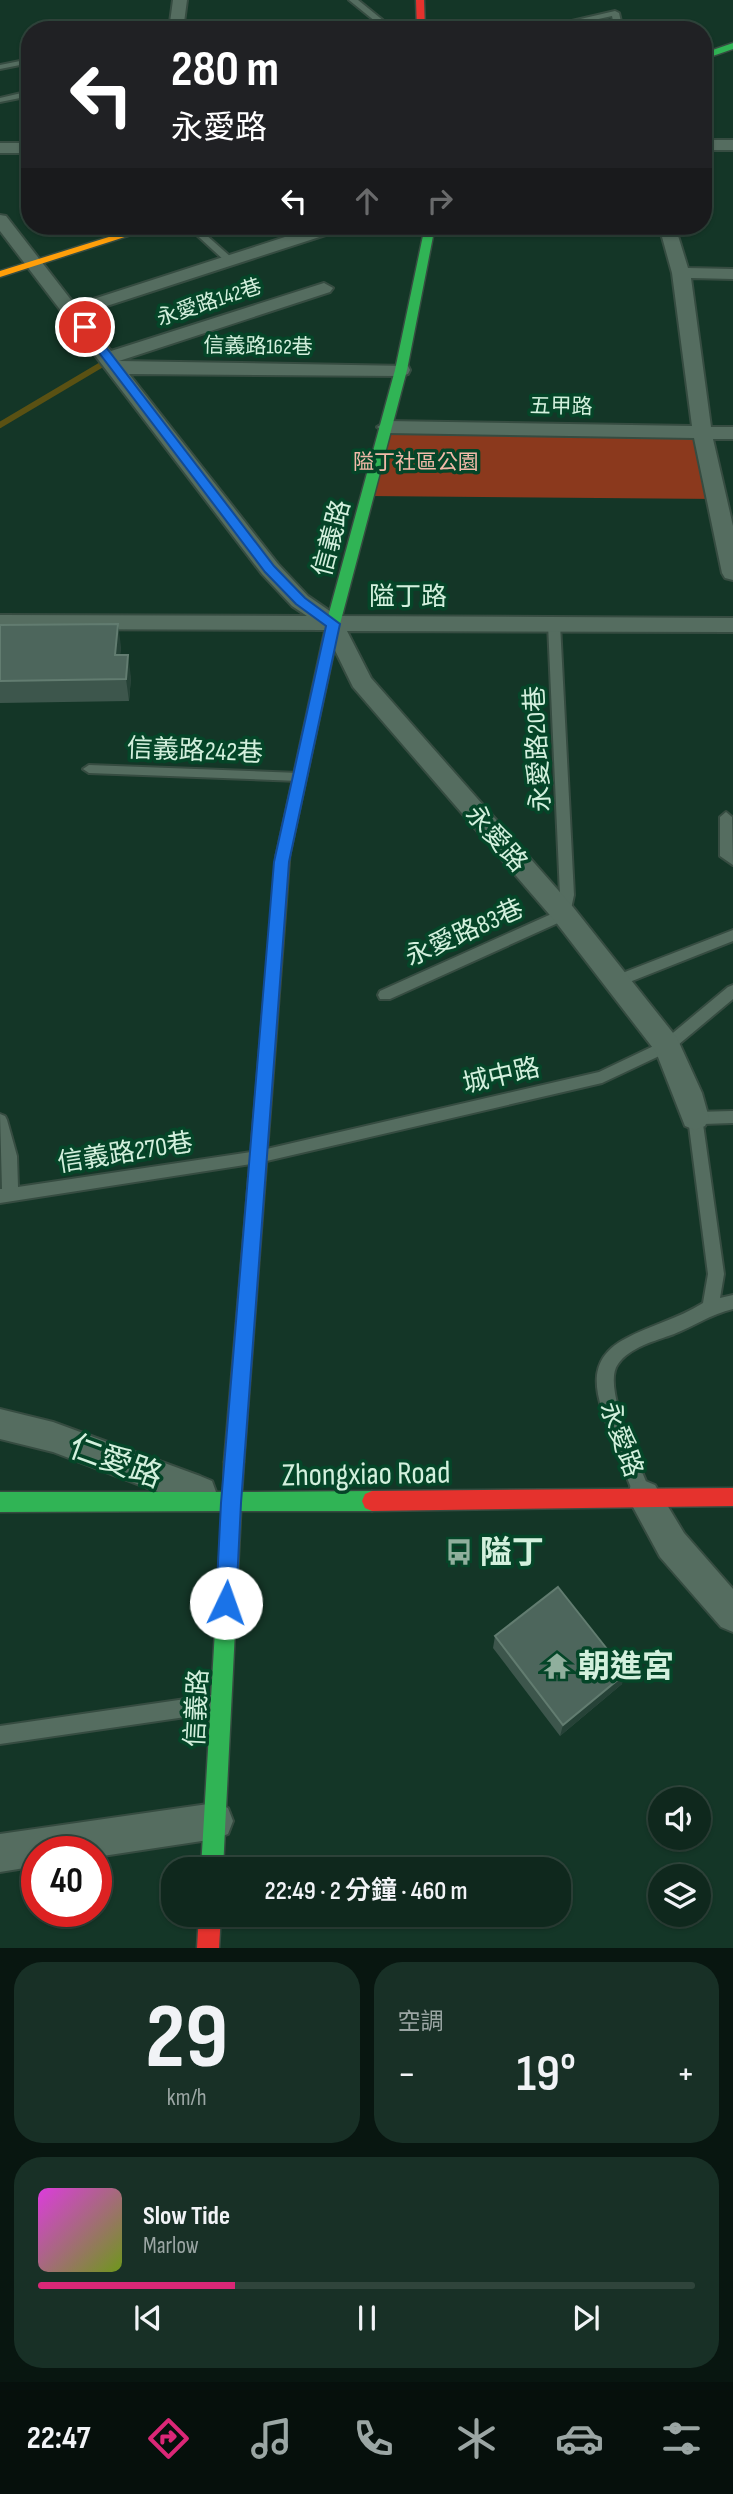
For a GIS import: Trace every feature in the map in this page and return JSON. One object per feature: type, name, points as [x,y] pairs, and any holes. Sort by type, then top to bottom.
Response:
[{"type":"street","points":[[177,21],[180,0]]},
{"type":"street","points":[[420,0],[421,21]]},
{"type":"street","points":[[712,53],[733,46]]},
{"type":"street","points":[[712,145],[733,145]]},
{"type":"street","points":[[0,148],[21,148]]},
{"type":"street","name":"永愛路","points":[[0,220],[270,569],[300,601],[333,624],[361,682],[564,914],[617,981],[667,1046],[688,1093],[695,1118]]},
{"type":"street","points":[[0,274],[123,235]]},
{"type":"street","points":[[73,311],[307,235]]},
{"type":"street","name":"信義路","points":[[213,1857],[231,1503],[282,862],[333,624],[401,370],[428,235]]},
{"type":"street","points":[[670,235],[681,273],[702,431],[733,573]]},
{"type":"street","points":[[681,273],[733,274]]},
{"type":"street","name":"永愛路142巷","points":[[112,363],[324,288]]},
{"type":"street","name":"信義路162巷","points":[[112,363],[401,370]]},
{"type":"street","name":"五甲路","points":[[387,427],[733,433]]},
{"type":"street","name":"隘丁路","points":[[0,622],[733,625]]},
{"type":"street","name":"仁愛路","points":[[0,1424],[53,1437],[231,1503]]},
{"type":"street","points":[[643,1496],[672,1545],[733,1615]]},
{"type":"street","name":"Zhongxiao Road","points":[[0,1502],[231,1503],[733,1497]]},
{"type":"street","points":[[0,1853],[215,1821]]},
{"type":"street","points":[[208,1948],[209,1927]]},
{"type":"lane","points":[[353,0],[380,21]]},
{"type":"lane","points":[[612,0],[617,21]]},
{"type":"lane","points":[[578,21],[615,13]]},
{"type":"lane","points":[[0,67],[21,63]]},
{"type":"lane","points":[[0,100],[21,95]]},
{"type":"lane","points":[[201,235],[229,260]]},
{"type":"lane","name":"永愛路20巷","points":[[554,624],[566,895],[564,914]]},
{"type":"lane","name":"信義路242巷","points":[[89,769],[299,777]]},
{"type":"lane","points":[[726,817],[727,856],[733,860]]},
{"type":"lane","name":"永愛路83巷","points":[[385,995],[564,914]]},
{"type":"lane","points":[[617,981],[733,934]]},
{"type":"lane","name":"城中路","points":[[258,1157],[602,1077],[667,1046],[733,991]]},
{"type":"lane","points":[[695,1118],[733,1117]]},
{"type":"lane","name":"永愛路","points":[[643,1496],[605,1397],[604,1376],[609,1361],[618,1350],[683,1324],[710,1307],[716,1274],[695,1118]]},
{"type":"lane","points":[[0,1119],[9,1156],[5,1195]]},
{"type":"lane","name":"信義路270巷","points":[[5,1195],[258,1157]]},
{"type":"lane","points":[[710,1307],[733,1302]]},
{"type":"lane","points":[[0,1735],[221,1703]]},
{"type":"green space","name":"隘丁社區公園","points":[[387,427],[702,431],[718,499],[368,496]]},
{"type":"building","points":[[118,624],[115,655],[128,655],[126,679],[0,681],[0,625]]},
{"type":"building","name":"朝進宮","points":[[558,1587],[626,1673],[563,1725],[495,1636]]},
{"type":"waterway","points":[[0,425],[101,365]]},
{"type":"traffic: fast","points":[[712,53],[733,46]]},
{"type":"traffic: fast","points":[[283,855],[333,624],[401,370],[428,235]]},
{"type":"traffic: fast","points":[[213,1857],[234,1462]]},
{"type":"traffic: fast","points":[[0,1502],[372,1501]]},
{"type":"traffic: slow","points":[[0,274],[125,235]]},
{"type":"traffic: jam","points":[[420,0],[421,21]]},
{"type":"traffic: jam","points":[[234,1462],[283,855]]},
{"type":"traffic: jam","points":[[372,1501],[733,1497]]},
{"type":"traffic: jam","points":[[208,1948],[209,1927]]},
{"type":"place","name":"隘丁","points":[[459,1552]]},
{"type":"place","name":"朝進宮","points":[[557,1666]]},
{"type":"route","points":[[85,327],[270,569],[300,601],[333,624],[282,862],[231,1503],[226,1603]]}]
